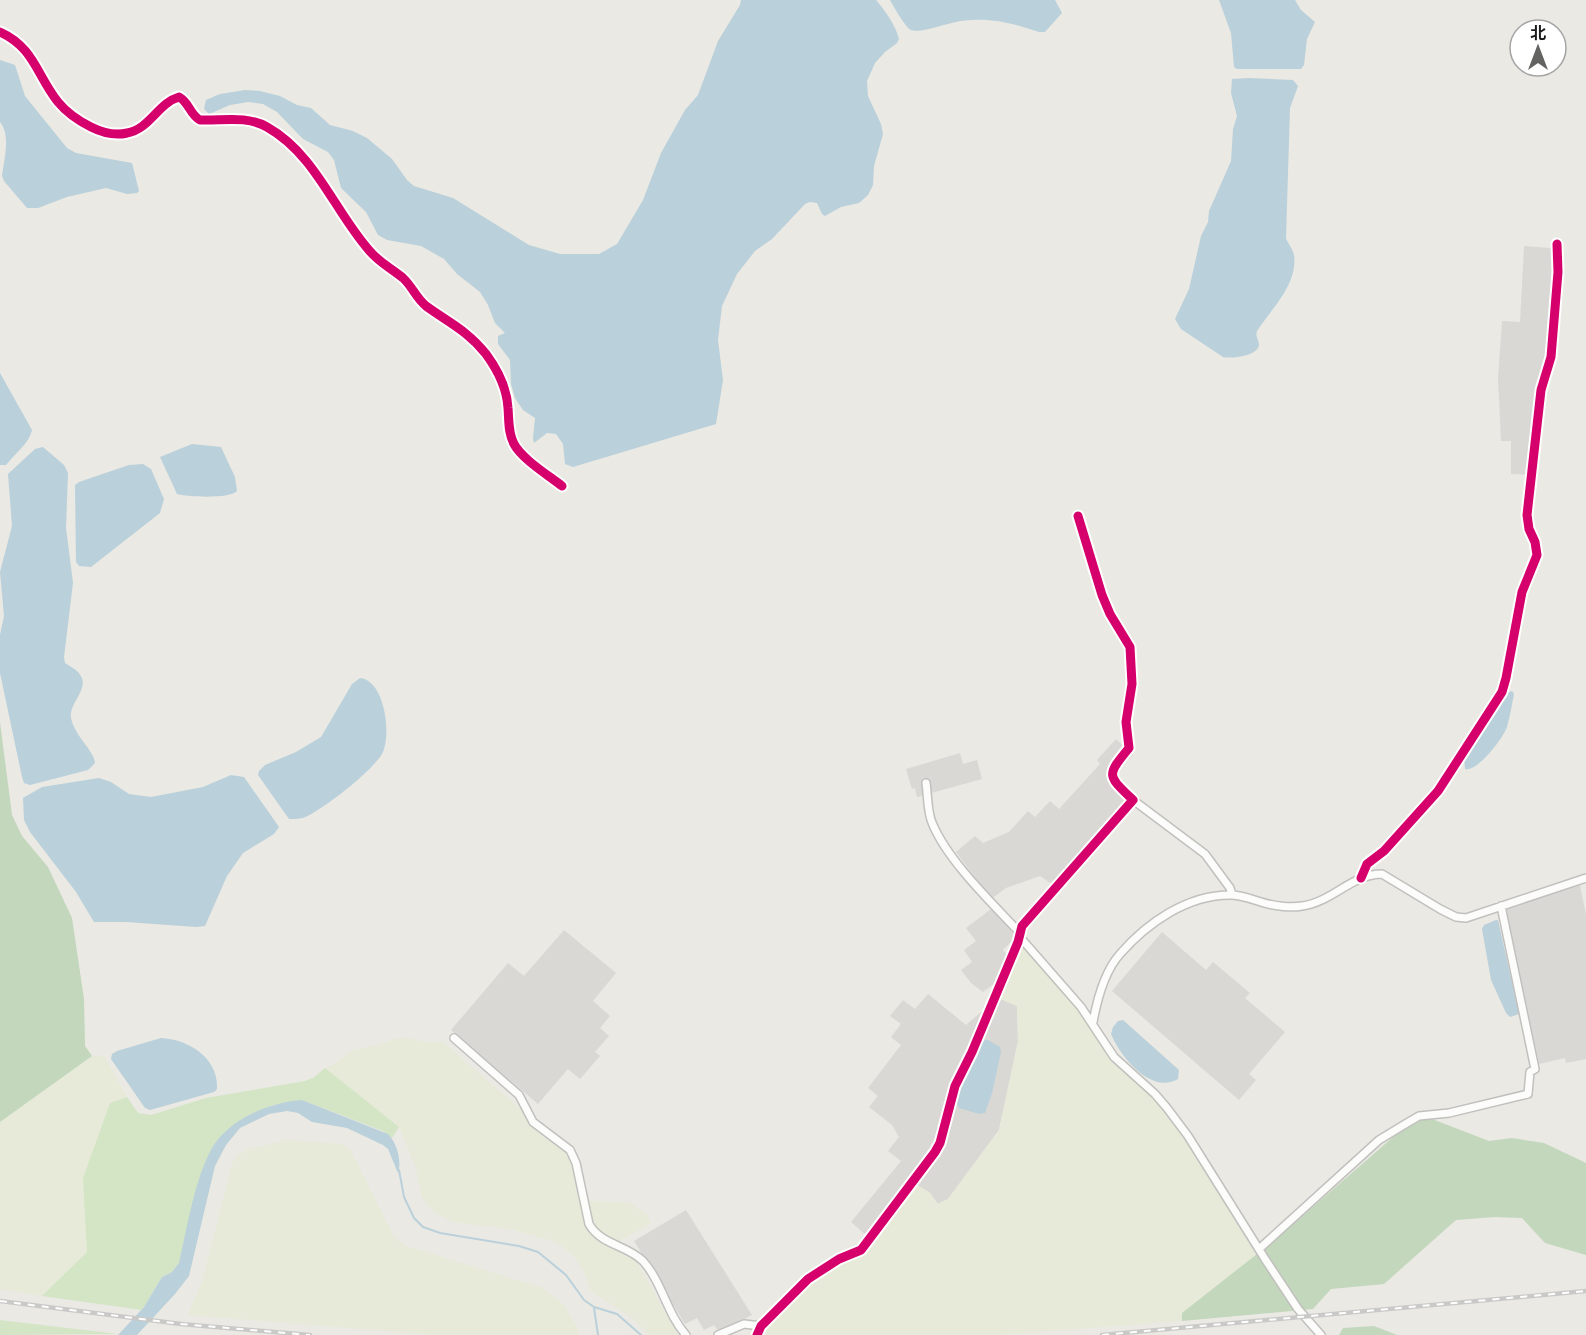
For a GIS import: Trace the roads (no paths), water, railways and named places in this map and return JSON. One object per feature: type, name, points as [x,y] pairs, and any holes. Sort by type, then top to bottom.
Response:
[{"type":"street","points":[[0,32],[15,40],[29,54],[55,99],[66,111],[82,123],[99,131],[119,134],[138,130],[171,99],[179,97],[200,120],[248,121],[267,127],[284,139],[297,151],[326,187],[368,250],[388,268],[405,279],[424,304],[463,329],[485,353],[498,374],[506,394],[510,432],[514,444],[523,455],[562,486]]},
{"type":"street","points":[[1361,878],[1367,864],[1438,791],[1502,692],[1522,592],[1537,555],[1527,515],[1541,390],[1551,357],[1558,272],[1557,244]]},
{"type":"street","points":[[1078,516],[1102,596],[1130,647],[1132,684],[1126,722],[1129,748],[1114,766],[1112,776],[1115,783],[1133,800],[1205,854],[1230,888],[1232,895]]},
{"type":"street","points":[[926,783],[930,818],[960,868],[1093,1022],[1110,1052],[1155,1094],[1188,1136],[1298,1309],[1321,1335]]},
{"type":"street","points":[[758,1335],[761,1326],[808,1279],[839,1259],[861,1250],[935,1152],[940,1143],[955,1086],[972,1052],[1025,921],[1133,800]]},
{"type":"street","points":[[1093,1022],[1097,1000],[1119,955],[1166,914],[1181,906],[1232,895],[1266,904],[1301,906],[1324,901],[1361,878],[1379,874],[1386,875],[1440,909],[1459,918],[1466,918],[1586,878]]},
{"type":"street","points":[[1258,1249],[1379,1140],[1419,1116],[1449,1113],[1528,1094],[1530,1072],[1535,1069],[1501,906]]},
{"type":"street","points":[[454,1038],[519,1095],[533,1122],[570,1150],[576,1163],[589,1224],[594,1232],[635,1255],[647,1266],[686,1335]]},
{"type":"street","points":[[718,1335],[744,1324],[761,1326]]},
{"type":"water","points":[[741,0],[876,0],[887,14],[899,39],[875,63],[867,81],[868,96],[881,124],[883,134],[874,166],[873,185],[868,195],[859,203],[841,207],[825,216],[817,203],[805,204],[772,239],[755,251],[737,274],[722,306],[718,340],[723,380],[716,424],[573,467],[565,464],[563,444],[556,434],[547,433],[534,443],[535,418],[523,410],[515,398],[511,384],[510,360],[498,344],[498,336],[505,333],[495,323],[480,292],[457,274],[444,259],[421,246],[387,240],[378,235],[366,212],[341,188],[334,160],[328,152],[303,139],[277,112],[263,104],[248,102],[230,105],[209,114],[204,109],[206,100],[220,94],[245,90],[280,96],[297,105],[311,108],[330,125],[353,131],[367,138],[392,159],[414,186],[453,198],[529,245],[560,254],[599,254],[617,244],[643,200],[661,153],[685,110],[698,95],[718,41]]},
{"type":"water","points":[[890,0],[1055,0],[1062,13],[1045,32],[982,20],[961,21],[915,31],[906,25]]},
{"type":"water","points":[[1219,0],[1295,0],[1301,10],[1315,22],[1307,39],[1304,65],[1301,69],[1237,69],[1234,67],[1231,33]]},
{"type":"water","points":[[0,60],[15,65],[25,96],[67,148],[76,153],[132,163],[139,191],[127,194],[106,188],[67,197],[38,208],[27,208],[2,176],[6,141],[0,122]]},
{"type":"water","points":[[1232,79],[1293,80],[1298,86],[1290,108],[1286,238],[1293,253],[1294,266],[1288,286],[1257,331],[1259,345],[1257,349],[1244,356],[1227,358],[1181,329],[1175,319],[1189,289],[1209,211],[1231,161],[1233,129],[1237,116],[1231,93]]},
{"type":"water","points":[[0,373],[32,430],[25,444],[6,465],[0,465]]},
{"type":"water","points":[[192,444],[221,447],[235,477],[237,491],[233,494],[218,496],[177,494],[160,457]]},
{"type":"water","points":[[43,447],[64,465],[68,473],[66,528],[73,583],[64,657],[65,663],[82,677],[82,689],[73,706],[71,718],[95,763],[88,770],[30,785],[24,783],[22,777],[0,673],[0,635],[4,616],[0,572],[12,526],[8,474],[35,449]]},
{"type":"water","points":[[143,464],[151,469],[164,499],[160,513],[91,567],[79,566],[76,562],[75,485],[129,465]]},
{"type":"water","points":[[360,678],[369,681],[381,698],[386,723],[385,746],[382,754],[346,790],[312,814],[303,818],[289,819],[258,775],[259,771],[265,765],[296,752],[321,737],[352,684]]},
{"type":"water","points":[[1512,691],[1514,694],[1505,732],[1483,760],[1470,769],[1465,769],[1464,757],[1504,694]]},
{"type":"water","points":[[231,775],[244,777],[279,827],[274,834],[243,853],[227,876],[205,926],[94,922],[76,892],[30,832],[24,820],[23,798],[42,787],[99,778],[111,782],[129,794],[151,797],[203,787]]},
{"type":"water","points":[[1498,920],[1519,1014],[1510,1017],[1491,980],[1482,929],[1484,925]]},
{"type":"water","points":[[1123,1020],[1179,1070],[1178,1079],[1168,1083],[1157,1082],[1147,1078],[1129,1062],[1121,1053],[1111,1034],[1118,1021]]},
{"type":"water","points":[[161,1038],[181,1042],[200,1052],[213,1068],[217,1089],[214,1092],[150,1110],[145,1108],[111,1059],[112,1054]]},
{"type":"water","points":[[988,1040],[1000,1047],[1001,1052],[985,1113],[979,1114],[959,1108],[955,1100],[963,1077],[981,1043]]},
{"type":"water","points":[[302,1100],[388,1134],[398,1152],[398,1173],[388,1149],[383,1145],[347,1128],[312,1122],[298,1113],[287,1111],[269,1114],[240,1128],[226,1145],[215,1166],[189,1276],[137,1335],[118,1335],[144,1307],[162,1277],[172,1272],[179,1263],[198,1184],[216,1142],[233,1125],[254,1112],[290,1101]]},
{"type":"waterway","points":[[399,1170],[404,1197],[414,1218],[423,1227],[440,1233],[519,1246],[538,1252],[566,1275],[584,1300],[594,1307],[617,1314],[641,1335]]},
{"type":"waterway","points":[[594,1308],[598,1335]]},
{"type":"railway","points":[[1102,1335],[1586,1291]]},
{"type":"railway","points":[[0,1301],[181,1324],[310,1335]]}]
